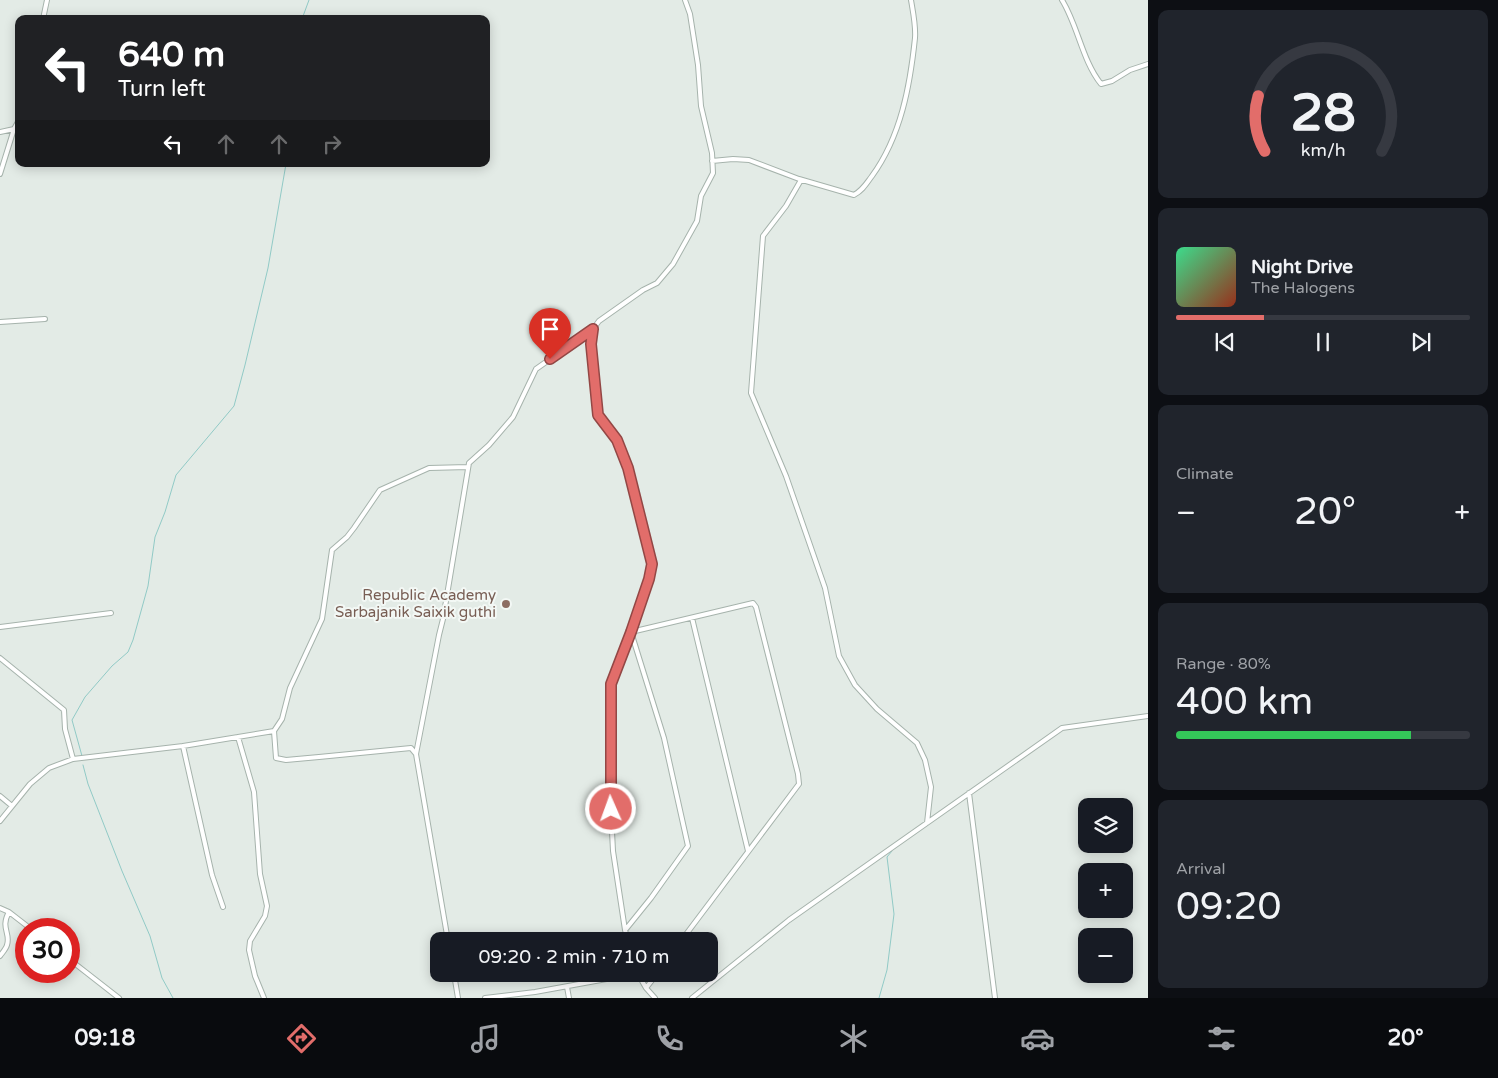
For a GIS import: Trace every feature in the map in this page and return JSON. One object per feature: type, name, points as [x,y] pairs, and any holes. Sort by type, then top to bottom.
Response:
[{"type":"street","points":[[44,15],[47,0]]},
{"type":"street","points":[[446,932],[416,754],[438,636],[443,619],[468,467],[513,417],[536,369],[593,329],[599,321],[643,290],[657,283],[673,264],[697,222],[701,196],[712,173],[712,153],[702,106],[690,14],[685,0]]},
{"type":"street","points":[[712,161],[748,160],[801,180],[854,195],[861,191],[892,144],[904,107],[915,36],[911,0]]},
{"type":"street","points":[[1062,0],[1070,14],[1080,46],[1088,59],[1094,75],[1101,84],[1112,81],[1130,70],[1148,64]]},
{"type":"street","points":[[0,132],[14,129],[0,174]]},
{"type":"street","points":[[801,180],[786,206],[763,236],[751,393],[786,476],[825,588],[839,656],[855,685],[877,709],[917,743],[925,760],[930,787],[927,823]]},
{"type":"street","points":[[0,322],[45,319]]},
{"type":"street","points":[[593,329],[591,344],[598,415],[617,440],[628,468],[652,564],[649,579],[631,632],[611,684],[610,792],[613,851],[625,930]]},
{"type":"street","points":[[416,754],[411,748],[281,759],[276,758],[274,731],[282,719],[290,688],[322,619],[332,550],[347,537],[380,490],[429,468],[468,467]]},
{"type":"street","points":[[631,632],[755,604],[798,774],[799,784],[688,932]]},
{"type":"street","points":[[0,627],[111,613]]},
{"type":"street","points":[[692,618],[748,851]]},
{"type":"street","points":[[625,930],[651,898],[688,846],[664,738],[631,632]]},
{"type":"street","points":[[0,658],[64,710],[65,729],[73,759]]},
{"type":"street","points":[[692,998],[789,920],[1062,728],[1148,716]]},
{"type":"street","points":[[0,821],[30,784],[49,768],[73,759],[183,746],[274,731]]},
{"type":"street","points":[[238,737],[254,792],[260,874],[267,906],[265,916],[250,941],[249,950],[264,998]]},
{"type":"street","points":[[183,746],[212,875],[223,908]]},
{"type":"street","points":[[969,793],[995,998]]},
{"type":"street","points":[[0,796],[12,806]]},
{"type":"street","points":[[0,908],[17,918]]},
{"type":"street","points":[[0,956],[7,946],[8,940],[4,920],[9,912]]},
{"type":"street","points":[[80,968],[119,998]]},
{"type":"street","points":[[455,982],[458,998]]},
{"type":"street","points":[[486,998],[589,982]]},
{"type":"street","points":[[643,982],[655,998]]},
{"type":"street","points":[[646,988],[651,982]]},
{"type":"street","points":[[567,986],[570,998]]},
{"type":"waterway","points":[[303,15],[309,0]]},
{"type":"waterway","points":[[82,756],[72,720],[85,697],[112,666],[128,652],[148,586],[155,537],[176,475],[234,406],[268,268],[285,167]]},
{"type":"waterway","points":[[83,765],[88,784],[122,871],[150,936],[162,978],[173,998]]},
{"type":"waterway","points":[[879,998],[887,970],[894,914],[887,857],[892,851]]},
{"type":"place","name":"Republic Academy Sarbajanik Saixik guthi","points":[[506,604]]},
{"type":"route","points":[[550,359],[593,329],[591,344],[598,415],[617,440],[628,468],[652,564],[649,579],[631,632],[611,684],[611,809]]}]
